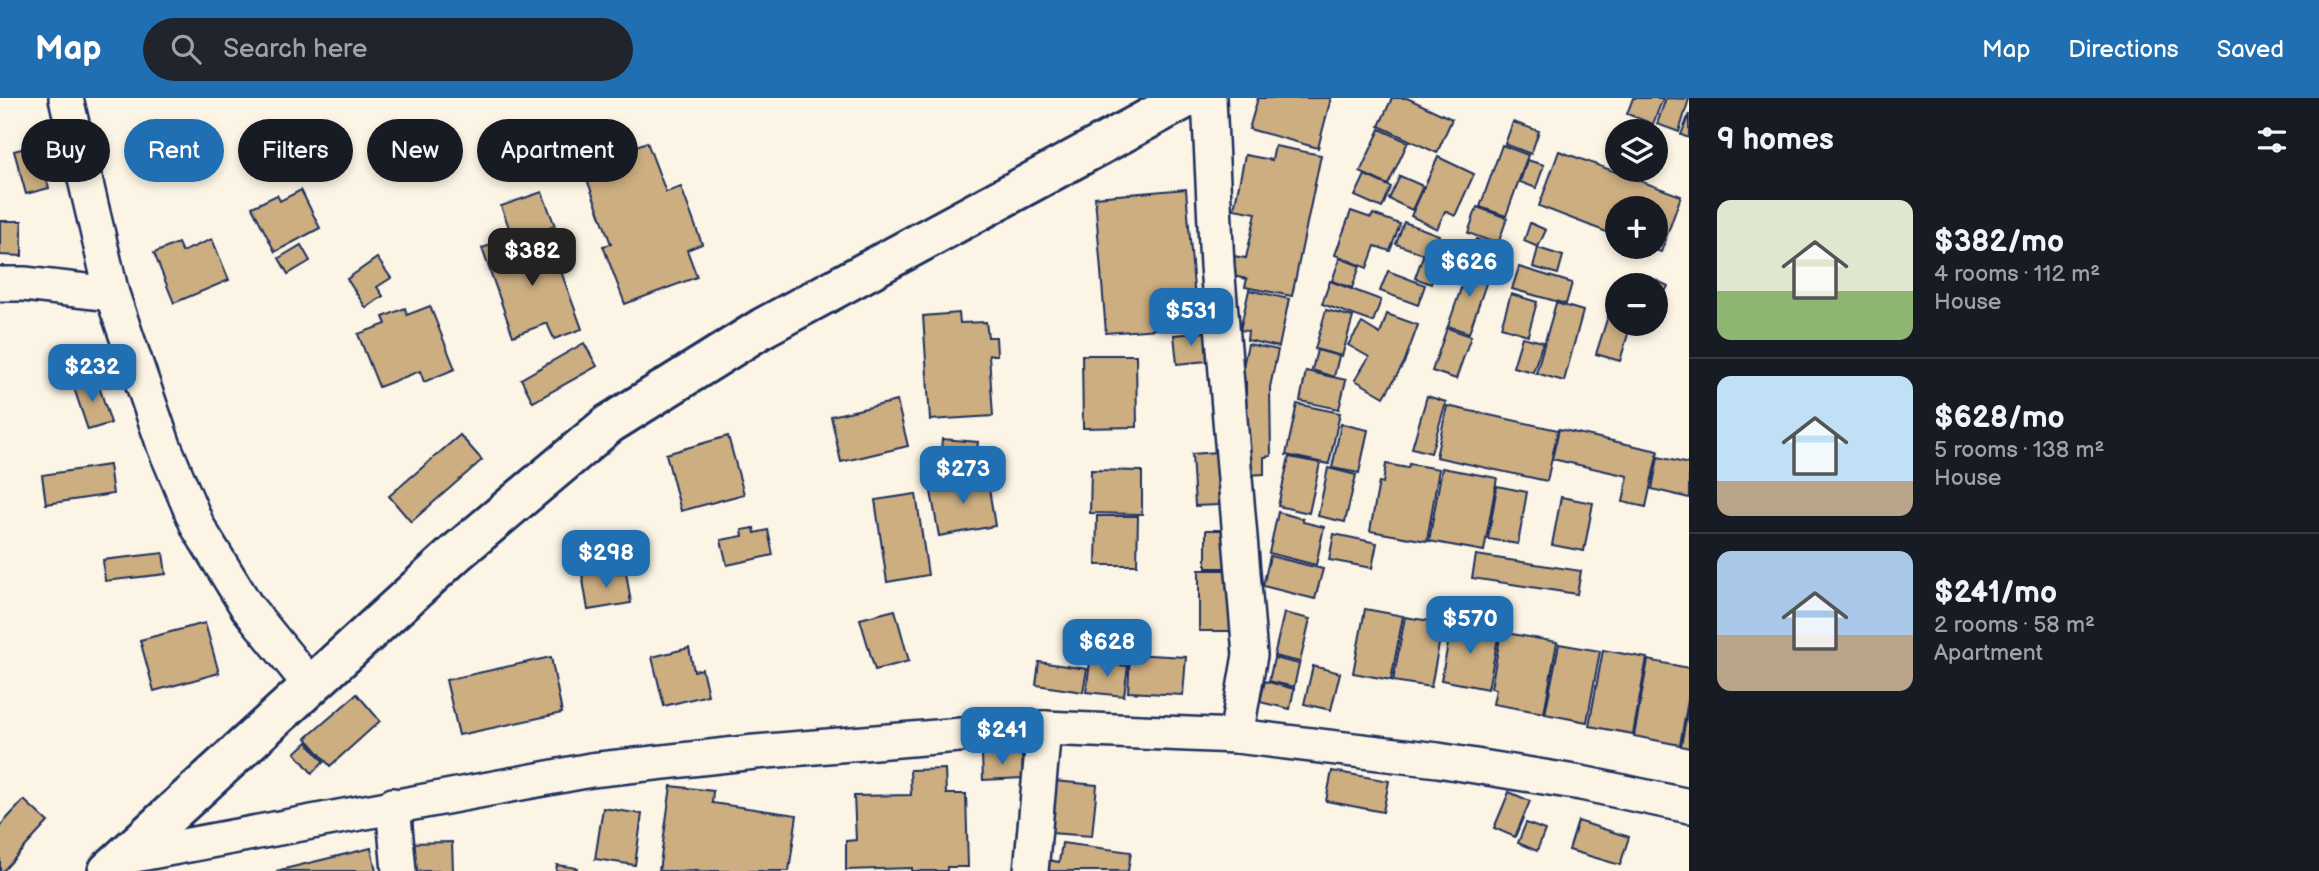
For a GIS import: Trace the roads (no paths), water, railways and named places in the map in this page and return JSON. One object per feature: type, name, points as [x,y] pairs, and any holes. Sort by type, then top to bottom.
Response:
[{"type":"street","points":[[66,98],[112,293],[164,446],[198,527],[247,607],[311,686]]},
{"type":"street","points":[[116,864],[457,552],[609,424],[764,327],[1187,98]]},
{"type":"street","points":[[1209,98],[1217,265],[1250,654],[1236,736]]},
{"type":"street","points":[[0,284],[112,293]]},
{"type":"street","points":[[116,864],[393,805],[591,770],[755,752],[1044,728],[1236,736],[1438,760],[1581,783],[1689,806]]},
{"type":"street","points":[[1031,871],[1044,728]]},
{"type":"street","points":[[393,805],[399,871]]}]
